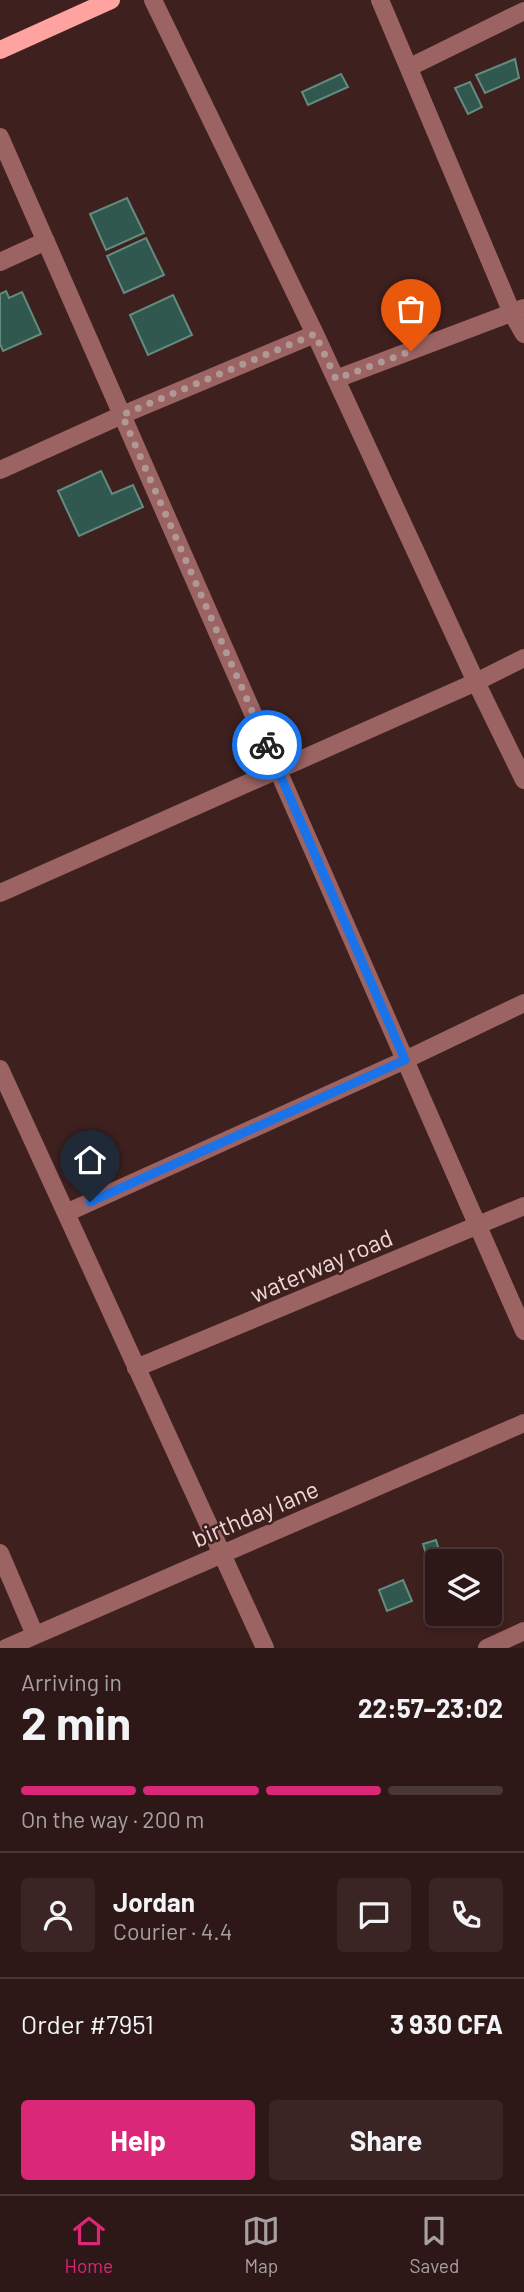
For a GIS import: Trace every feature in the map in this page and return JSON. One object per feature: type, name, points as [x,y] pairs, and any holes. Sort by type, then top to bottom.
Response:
[{"type":"main road","points":[[0,50],[111,0]]},
{"type":"street","points":[[153,0],[315,334],[475,682],[524,780]]},
{"type":"street","points":[[380,0],[518,311],[524,334]]},
{"type":"street","points":[[410,67],[524,11]]},
{"type":"street","points":[[0,137],[524,1331]]},
{"type":"street","points":[[0,262],[46,241]]},
{"type":"street","points":[[336,379],[518,311]]},
{"type":"street","points":[[0,470],[122,415],[315,334]]},
{"type":"street","points":[[0,893],[524,658]]},
{"type":"street","points":[[66,1213],[405,1060],[524,1003]]},
{"type":"street","points":[[0,1069],[265,1648]]},
{"type":"street","name":"waterway road","points":[[136,1368],[524,1206]]},
{"type":"street","name":"birthday lane","points":[[6,1648],[524,1423]]},
{"type":"street","points":[[0,1553],[35,1635]]},
{"type":"street","points":[[487,1648],[524,1631]]},
{"type":"building","points":[[515,59],[519,78],[485,93],[476,75]]},
{"type":"building","points":[[341,74],[348,87],[308,105],[302,92]]},
{"type":"building","points":[[470,82],[482,107],[468,114],[455,88]]},
{"type":"building","points":[[127,198],[144,233],[106,250],[90,214]]},
{"type":"building","points":[[146,238],[164,275],[124,293],[107,256]]},
{"type":"building","points":[[6,291],[9,298],[22,292],[41,334],[3,351],[0,344],[0,294]]},
{"type":"building","points":[[173,295],[192,335],[148,355],[130,315]]},
{"type":"building","points":[[101,471],[112,494],[133,485],[143,507],[79,536],[58,491]]},
{"type":"building","points":[[436,1540],[439,1549],[425,1551],[423,1544]]},
{"type":"building","points":[[403,1580],[412,1601],[387,1611],[379,1590]]},
{"type":"way so far","points":[[267,745],[122,415],[315,334],[336,379],[411,351]]},
{"type":"route","points":[[90,1202],[405,1060],[267,745]]}]
